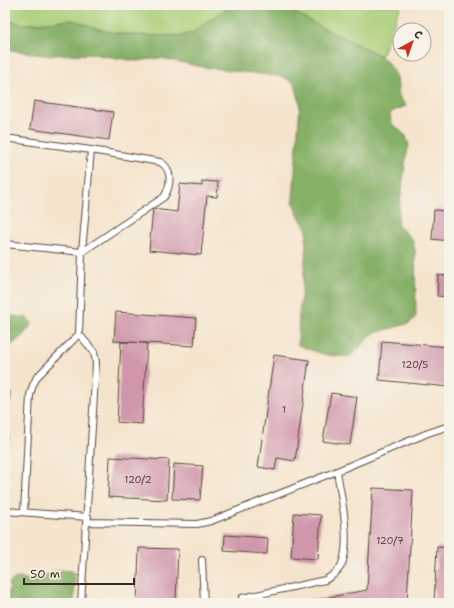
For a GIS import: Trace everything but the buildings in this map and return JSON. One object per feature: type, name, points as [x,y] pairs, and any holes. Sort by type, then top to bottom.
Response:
[{"type":"lane","points":[[5,138],[91,150],[160,162],[166,165],[170,174],[167,192],[164,197],[82,252],[5,244]]},
{"type":"lane","points":[[24,512],[30,395],[38,377],[79,334],[82,252],[91,150]]},
{"type":"lane","points":[[79,334],[94,352],[96,363],[82,603]]},
{"type":"lane","points":[[5,511],[87,520],[197,524],[211,521],[428,433],[449,426]]},
{"type":"lane","points":[[242,598],[325,580],[334,575],[341,566],[346,540],[337,471]]},
{"type":"lane","points":[[202,560],[204,603]]},
{"type":"green space","points":[[5,5],[234,5],[218,14],[194,32],[181,36],[134,35],[109,32],[72,20],[24,24],[5,20]]},
{"type":"green space","points":[[234,5],[281,5],[313,23],[381,56],[392,68],[397,77],[399,96],[406,106],[393,111],[390,114],[391,123],[406,136],[409,145],[397,225],[412,239],[415,250],[416,316],[410,323],[374,333],[350,356],[330,355],[298,345],[299,314],[307,230],[297,213],[293,200],[300,103],[295,84],[284,77],[203,67],[160,58],[136,61],[94,54],[43,55],[5,49],[5,20],[24,24],[72,20],[109,32],[134,35],[181,36],[194,32],[218,14]]},
{"type":"green space","points":[[281,5],[401,5],[394,22],[392,22],[392,28],[381,56],[313,23]]},
{"type":"green space","points":[[5,315],[27,318],[32,323],[23,335],[5,350]]},
{"type":"green space","points":[[59,570],[72,571],[75,574],[74,603],[8,603],[10,582],[16,578],[32,580]]}]
